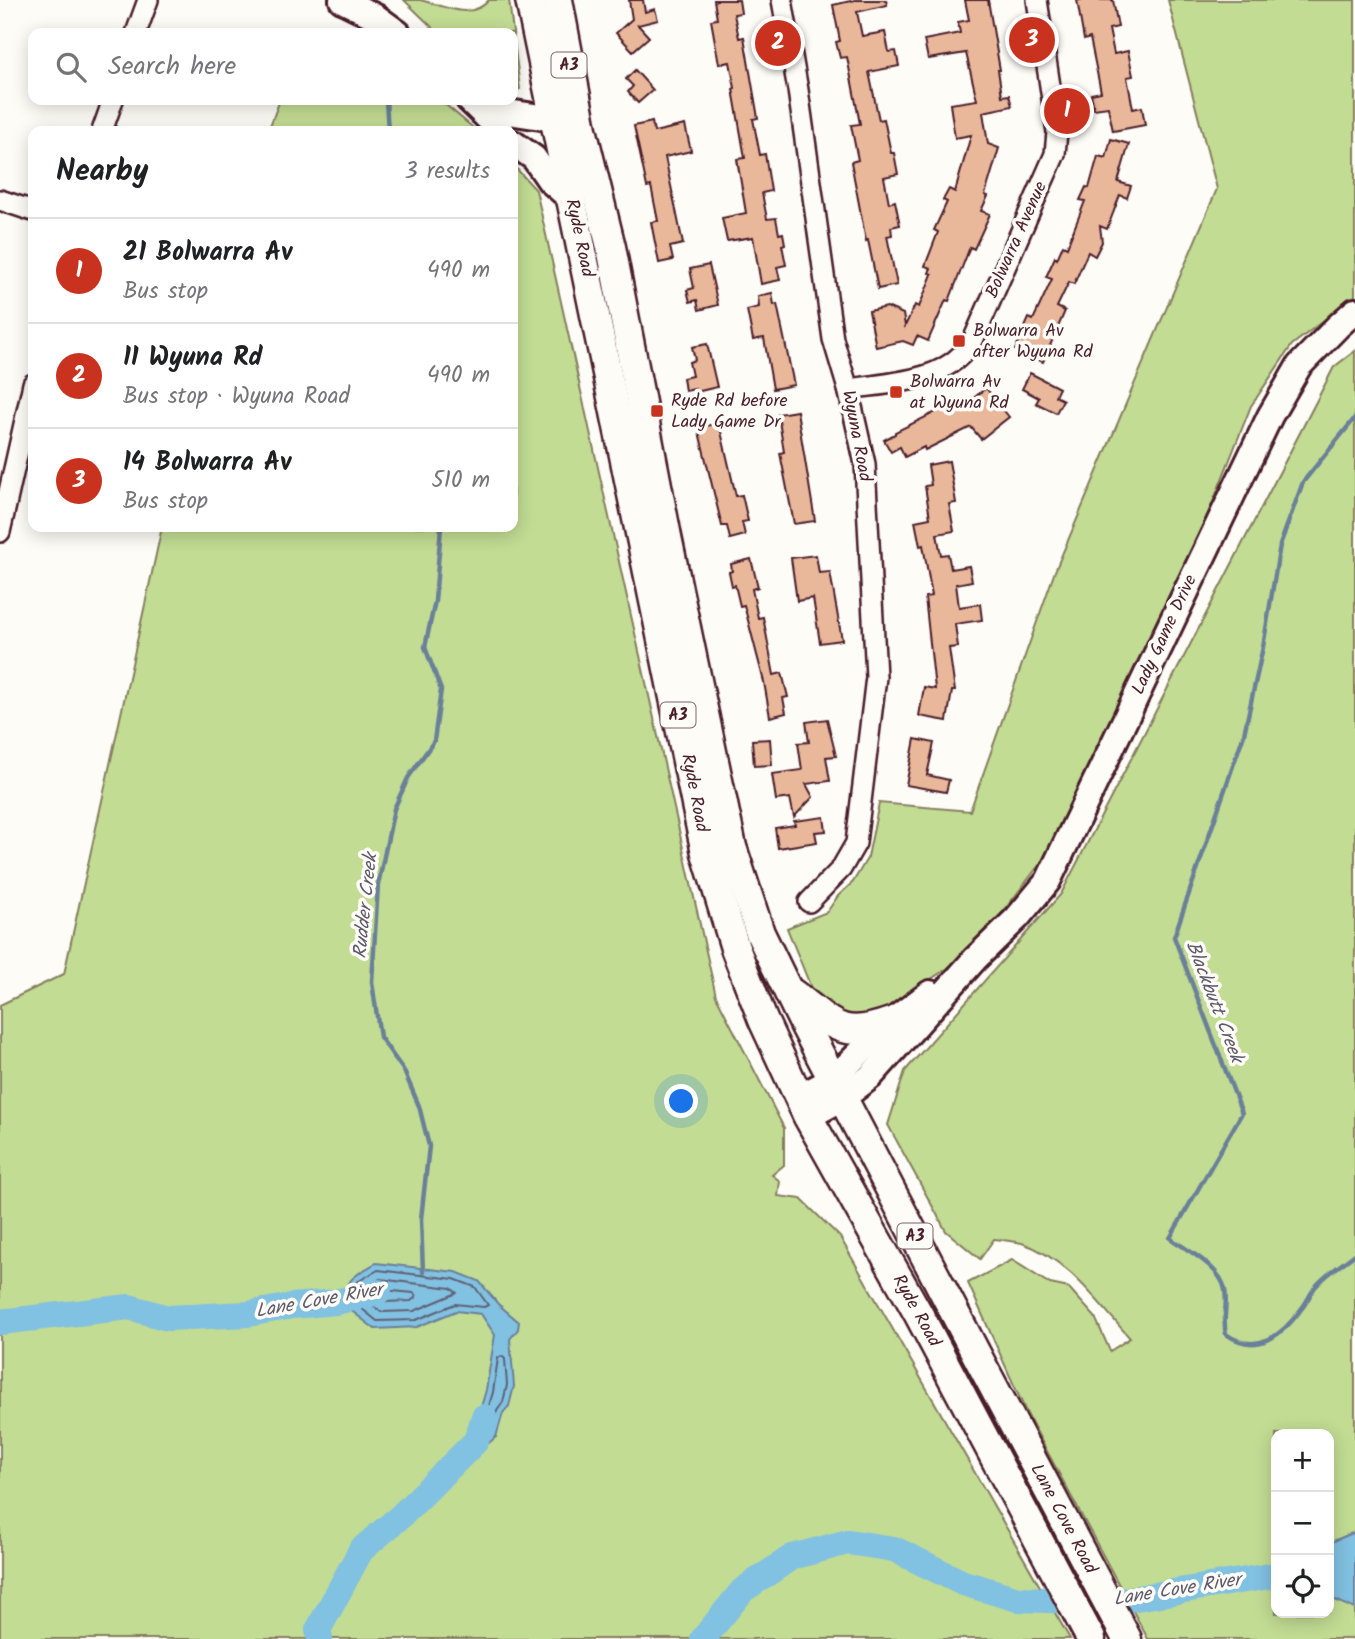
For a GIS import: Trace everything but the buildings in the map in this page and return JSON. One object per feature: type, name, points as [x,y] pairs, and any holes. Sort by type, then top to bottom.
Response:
[{"type":"highway","name":"Ryde Road","points":[[530,0],[564,127],[611,247],[667,537],[732,847],[760,933],[1019,1436]]},
{"type":"highway","name":"Ryde Road","points":[[558,0],[564,127],[572,200],[706,853],[735,948],[763,1020],[804,1107],[991,1451]]},
{"type":"highway","points":[[787,990],[840,1029],[852,1031],[891,1022]]},
{"type":"highway","name":"Lane Cove Road","points":[[1019,1436],[1127,1639]]},
{"type":"highway","name":"Lane Cove Road","points":[[991,1451],[1091,1639]]},
{"type":"main road","points":[[342,0],[391,28]]},
{"type":"main road","points":[[474,105],[496,126]]},
{"type":"main road","points":[[493,105],[508,112],[564,127]]},
{"type":"main road","points":[[518,130],[531,132],[564,127]]},
{"type":"main road","points":[[518,147],[534,158],[550,181],[572,200]]},
{"type":"main road","name":"Lady Game Drive","points":[[804,1107],[838,1089],[870,1077],[1048,881],[1270,416],[1299,366],[1355,311]]},
{"type":"main road","name":"Lady Game Drive","points":[[838,1089],[891,1022],[975,959]]},
{"type":"street","points":[[138,28],[148,0]]},
{"type":"street","name":"Wyuna Road","points":[[782,0],[798,90],[832,340],[848,389],[865,464],[876,677],[856,843],[841,869],[809,902]]},
{"type":"street","name":"Bolwarra Avenue","points":[[848,389],[935,373],[956,361],[974,338],[1055,154],[1058,131],[1037,0]]},
{"type":"street","points":[[104,126],[111,105]]},
{"type":"street","points":[[0,200],[28,209]]},
{"type":"street","points":[[0,532],[28,406]]},
{"type":"green space","points":[[404,0],[420,0],[465,11],[482,7],[489,0],[509,0],[512,28],[433,28]]},
{"type":"green space","points":[[1168,0],[1355,0],[1355,296],[1292,345],[1251,406],[1205,522],[1153,629],[1107,737],[1043,860],[971,953],[877,1014],[862,1019],[835,1017],[812,990],[787,928],[827,912],[838,896],[853,882],[868,857],[879,803],[970,811],[1055,571],[1217,189]]},
{"type":"green space","points":[[278,105],[446,105],[471,126],[270,126]]},
{"type":"green space","points":[[518,170],[536,190],[716,996],[784,1128],[784,1165],[772,1175],[780,1181],[778,1196],[801,1199],[840,1237],[1070,1639],[0,1639],[0,1005],[64,974],[161,532],[518,532]]},
{"type":"green space","points":[[1355,351],[1355,1532],[1334,1541],[1334,1429],[1271,1429],[1271,1618],[1334,1618],[1334,1599],[1355,1609],[1355,1639],[1148,1639],[1027,1414],[968,1283],[1012,1260],[1050,1284],[1069,1288],[1095,1317],[1110,1351],[1130,1338],[1081,1283],[1054,1259],[1022,1243],[994,1239],[980,1259],[946,1231],[888,1125],[905,1071],[1061,894],[1334,367]]},
{"type":"water","points":[[376,1263],[456,1272],[479,1281],[498,1304],[519,1322],[518,1329],[510,1339],[514,1386],[509,1406],[503,1413],[496,1437],[478,1452],[472,1450],[470,1445],[486,1390],[495,1335],[481,1314],[456,1311],[417,1327],[375,1329],[344,1305],[352,1279]]},
{"type":"water","points":[[1355,1532],[1355,1609],[1334,1599],[1334,1541]]},
{"type":"waterway","name":"Rudder Creek","points":[[386,105],[388,126]]},
{"type":"waterway","name":"Blackbutt Creek","points":[[1355,418],[1303,482],[1280,545],[1263,647],[1244,734],[1174,937],[1242,1113],[1170,1238],[1203,1260],[1217,1274],[1225,1290],[1226,1334],[1248,1343],[1259,1343],[1278,1334],[1295,1318],[1315,1287],[1355,1254]]},
{"type":"waterway","name":"Rudder Creek","points":[[423,1272],[421,1219],[429,1146],[419,1106],[404,1071],[380,1037],[372,982],[378,885],[394,809],[408,778],[434,741],[441,690],[425,647],[435,601],[441,532]]},
{"type":"waterway","name":"Lane Cove River","points":[[0,1322],[129,1307],[168,1318],[248,1314],[336,1302],[379,1292]]},
{"type":"waterway","name":"Lane Cove River","points":[[320,1639],[318,1630],[361,1550],[401,1516],[476,1441],[484,1417]]},
{"type":"waterway","name":"Lane Cove River","points":[[703,1639],[743,1590],[792,1557],[848,1542],[894,1549],[963,1583],[1018,1599],[1112,1602],[1271,1576]]},
{"type":"place","name":"14 Bolwarra Av","points":[[1032,40]]},
{"type":"place","name":"11 Wyuna Rd","points":[[778,43]]},
{"type":"place","name":"21 Bolwarra Av","points":[[1067,111]]},
{"type":"place","name":"Bolwarra Av after Wyuna Rd","points":[[959,341]]},
{"type":"place","name":"Bolwarra Av at Wyuna Rd","points":[[896,392]]},
{"type":"place","name":"Ryde Rd before Lady Game Dr","points":[[657,411]]}]
